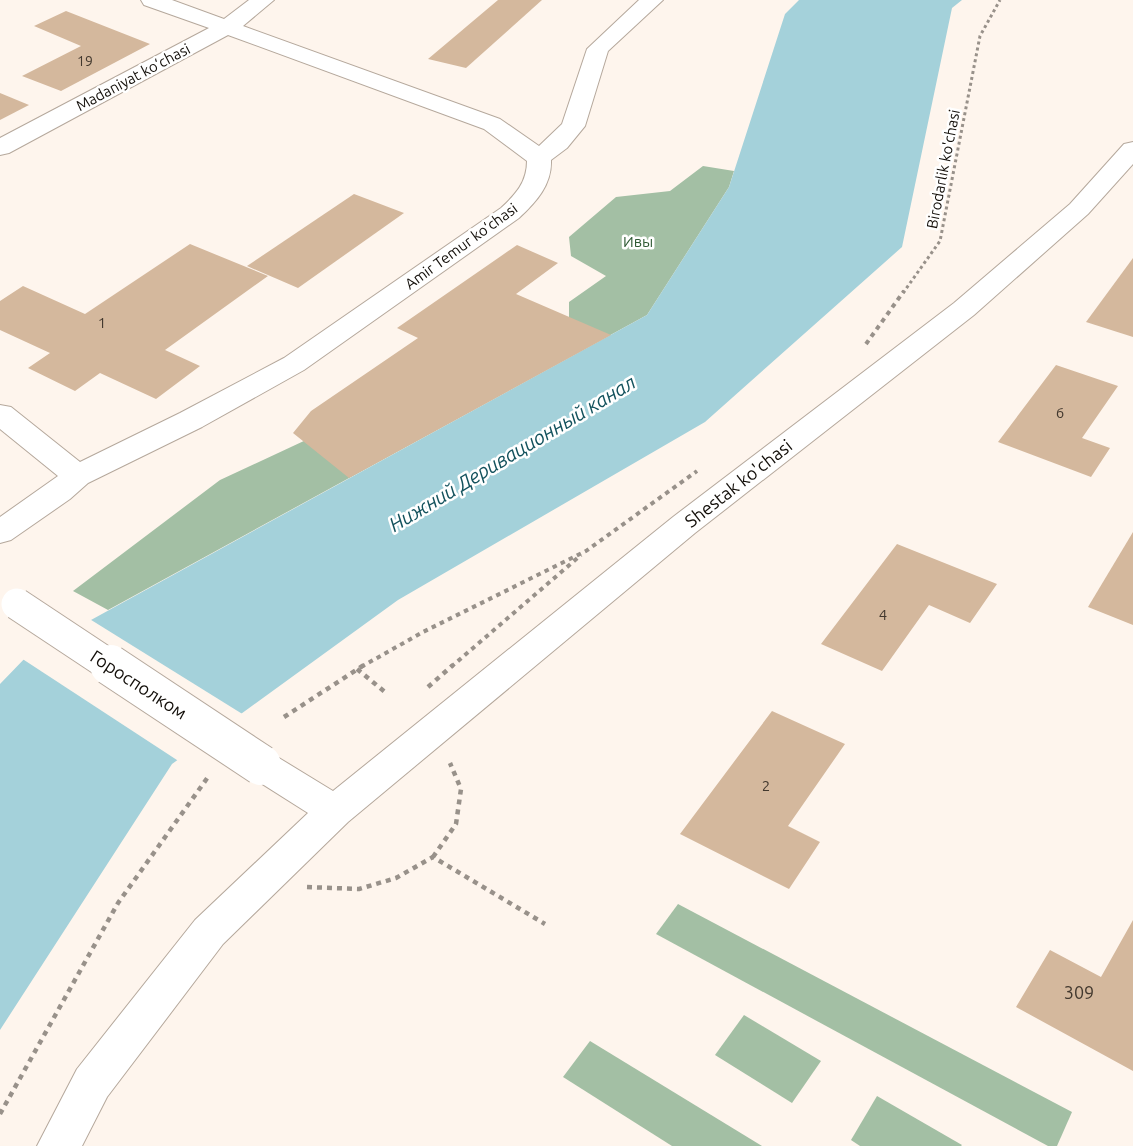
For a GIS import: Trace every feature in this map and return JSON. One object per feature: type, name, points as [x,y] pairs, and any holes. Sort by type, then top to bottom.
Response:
[{"type":"street","points":[[152,0],[492,124],[539,158],[558,143],[573,126],[598,49],[652,0]]},
{"type":"street","name":"Madaniyat ko‘chasi","points":[[0,148],[227,27],[263,0]]},
{"type":"street","name":"Shestak ko'chasi","points":[[59,1146],[93,1083],[209,932],[335,811],[684,525],[964,309],[1079,208],[1133,148]]},
{"type":"street","name":"Amir Temur ko‘chasi","points":[[0,531],[59,492],[77,476],[191,420],[294,364],[510,213],[528,197],[536,183],[540,169],[539,158]]},
{"type":"street","points":[[0,414],[77,476]]},
{"type":"street","name":"Горосполком","points":[[9,599],[335,811]]},
{"type":"path","name":"Birodarlik ko'chasi","points":[[862,349],[940,242],[980,36],[1000,0]]},
{"type":"path","points":[[423,691],[586,551],[699,470]]},
{"type":"path","points":[[284,717],[357,669],[423,632],[586,551]]},
{"type":"path","points":[[357,669],[385,692]]},
{"type":"path","points":[[306,887],[359,889],[396,878],[433,857],[456,824],[461,789],[446,754]]},
{"type":"path","points":[[0,1114],[118,903],[208,776]]},
{"type":"path","points":[[433,857],[545,924]]},
{"type":"green space","name":"Ивы","points":[[703,166],[734,171],[729,187],[647,315],[108,610],[73,591],[220,480],[471,363],[569,332],[569,302],[606,276],[571,256],[569,237],[616,197],[670,191]]},
{"type":"green space","points":[[678,904],[1072,1112],[1057,1146],[1048,1146],[656,934]]},
{"type":"green space","points":[[744,1015],[821,1061],[792,1103],[715,1055]]},
{"type":"green space","points":[[590,1041],[762,1146],[672,1146],[563,1077]]},
{"type":"green space","points":[[877,1096],[962,1145],[860,1146],[851,1140]]},
{"type":"water","name":"Нижний Деривационный канал","points":[[799,0],[962,0],[952,8],[902,247],[705,422],[398,600],[172,764],[0,1030],[0,684],[29,654],[647,315],[729,187],[785,14]]},
{"type":"pier","points":[[88,618],[244,715],[180,762],[21,658],[27,651]]},
{"type":"building","points":[[498,0],[542,0],[466,68],[428,59]]},
{"type":"building","points":[[66,11],[150,44],[61,91],[22,76],[81,46],[34,26]]},
{"type":"building","points":[[0,93],[29,105],[0,120]]},
{"type":"building","points":[[354,194],[404,213],[298,288],[247,266]]},
{"type":"building","points":[[190,244],[268,276],[165,350],[200,366],[156,399],[100,373],[75,391],[28,368],[50,353],[0,330],[0,301],[23,286],[85,314]]},
{"type":"building","points":[[517,245],[558,263],[516,294],[611,335],[349,478],[293,433],[311,411],[418,338],[397,328]]},
{"type":"building","points":[[1133,258],[1133,337],[1086,322]]},
{"type":"building","points":[[1056,365],[1118,386],[1082,438],[1110,448],[1091,477],[998,442]]},
{"type":"building","points":[[1133,532],[1133,625],[1088,607]]},
{"type":"building","points":[[897,544],[997,584],[970,623],[929,605],[882,671],[821,644]]},
{"type":"building","points":[[772,711],[845,744],[788,826],[820,842],[789,889],[680,834]]},
{"type":"building","points":[[1133,920],[1133,1071],[1016,1007],[1050,950],[1101,977]]}]
